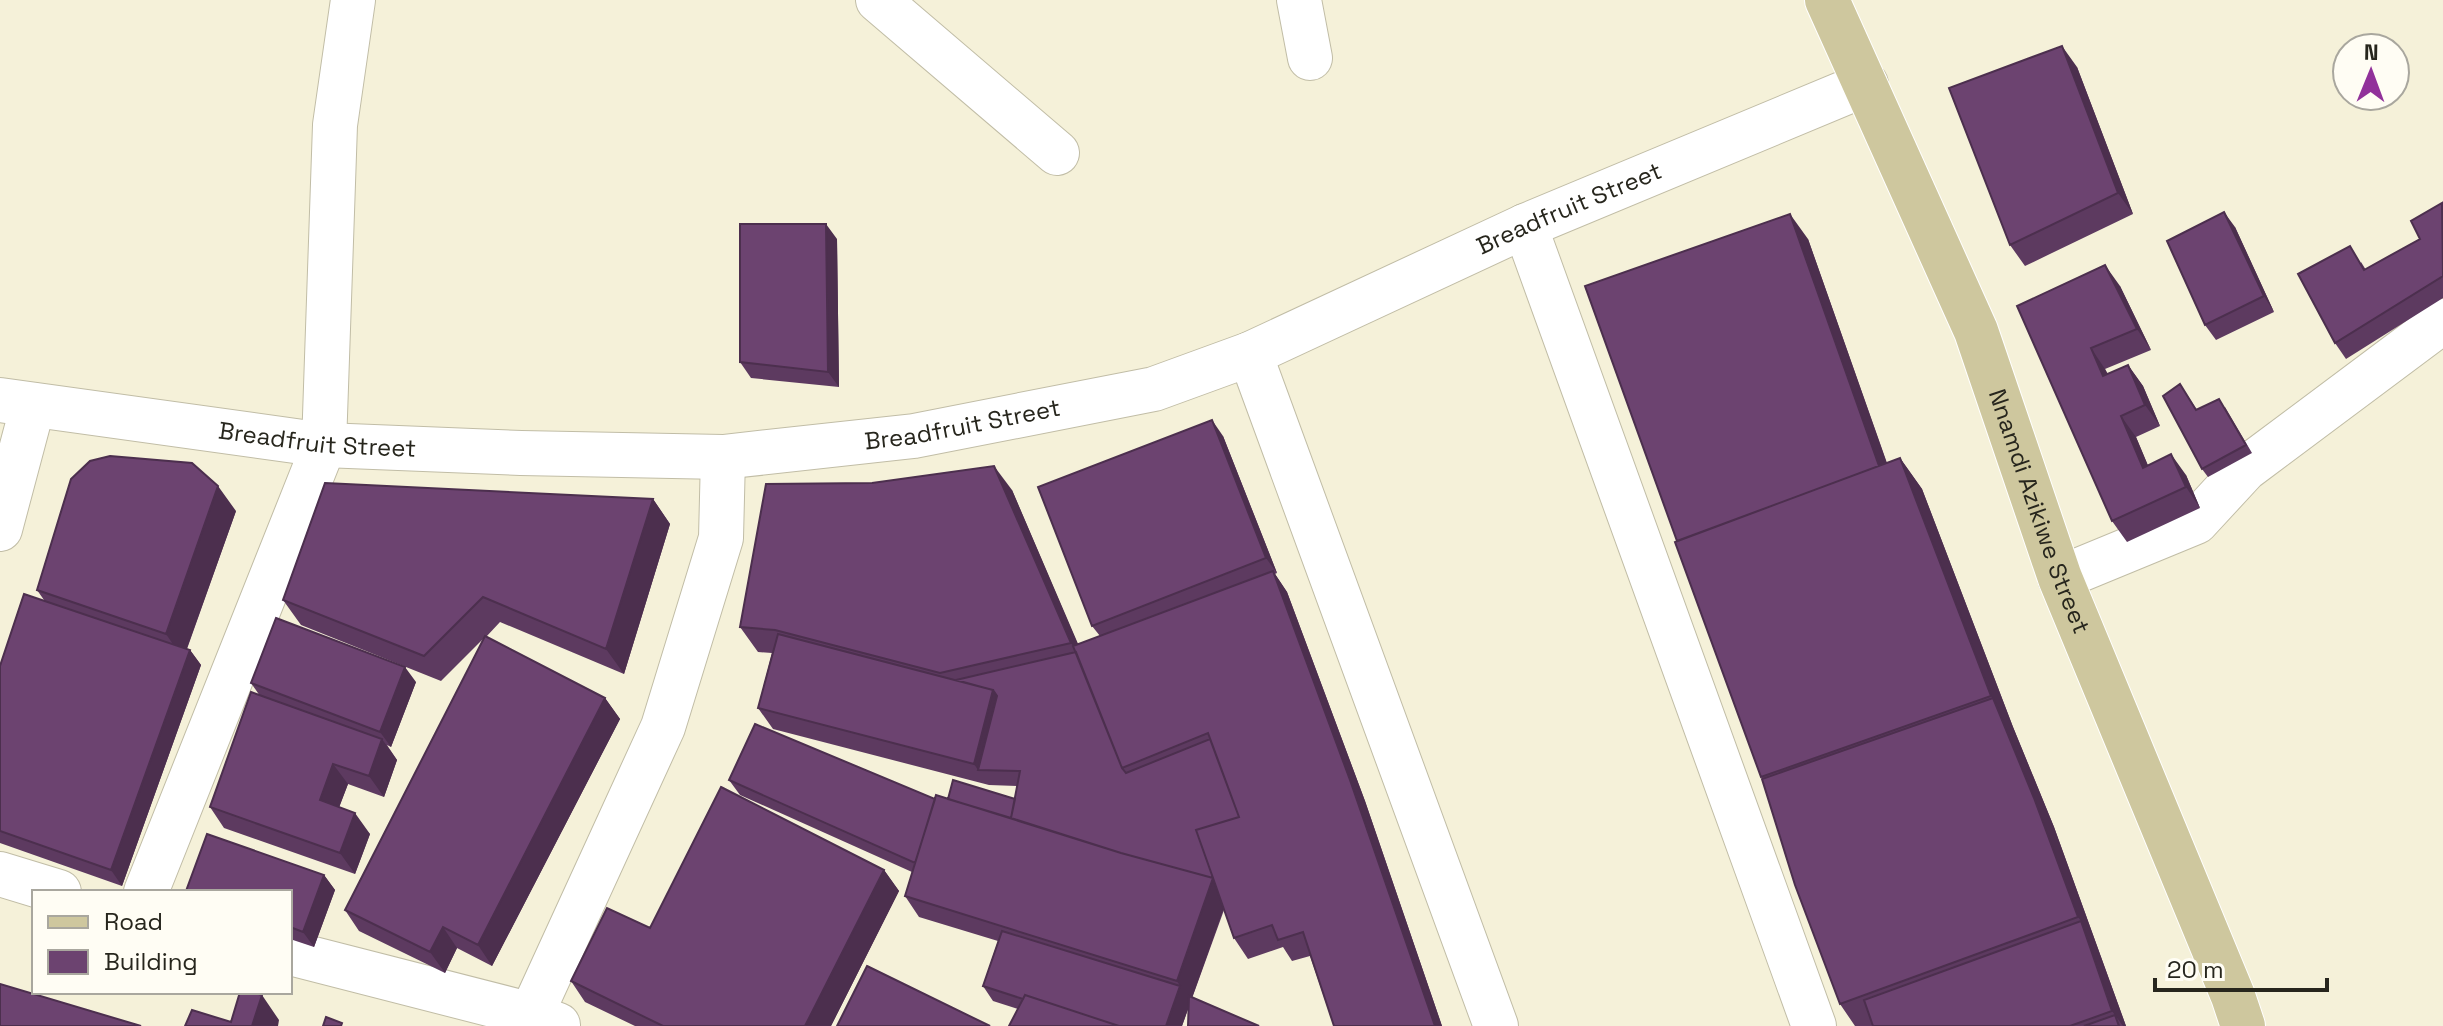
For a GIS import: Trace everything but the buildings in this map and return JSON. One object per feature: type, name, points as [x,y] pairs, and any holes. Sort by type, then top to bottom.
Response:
[{"type":"main road","name":"Nnamdi Azikiwe Street","points":[[1827,0],[1976,331],[2060,578],[2243,1026]]},
{"type":"street","points":[[147,890],[324,445],[335,125],[353,0]]},
{"type":"street","points":[[878,0],[1057,153]]},
{"type":"street","points":[[1299,0],[1310,58]]},
{"type":"street","name":"Breadfruit Street","points":[[16,403],[324,445],[521,453],[723,457],[914,436],[1154,389],[1250,354],[1525,226],[1866,84]]},
{"type":"street","points":[[1525,226],[1814,1026]]},
{"type":"street","points":[[2060,578],[2196,522],[2245,469],[2443,321]]},
{"type":"street","points":[[1250,354],[1496,1026]]},
{"type":"street","points":[[0,529],[16,403]]},
{"type":"street","points":[[292,954],[539,1022],[663,727],[721,538],[723,457]]},
{"type":"street","points":[[0,874],[52,890]]}]
